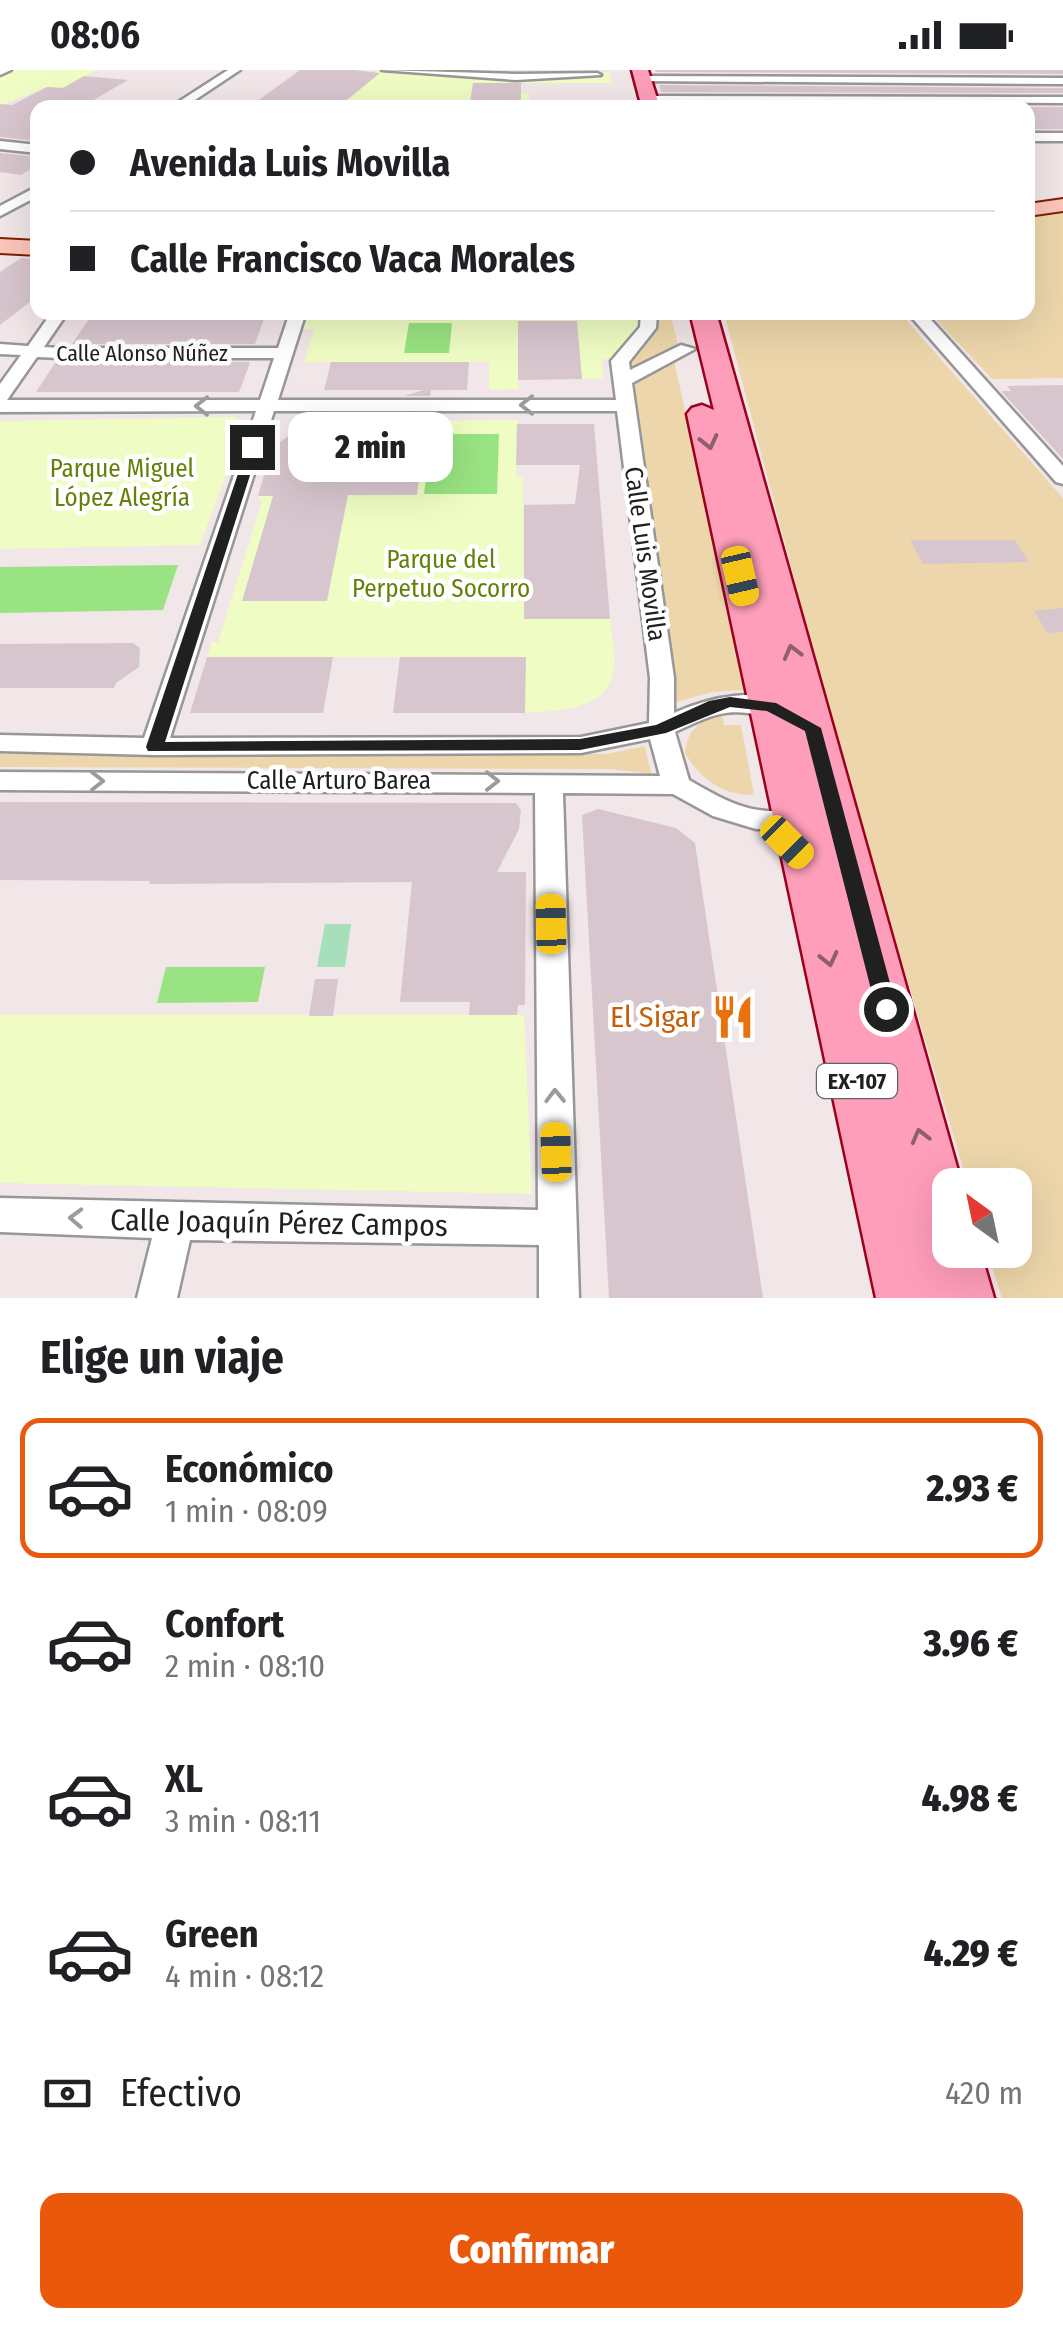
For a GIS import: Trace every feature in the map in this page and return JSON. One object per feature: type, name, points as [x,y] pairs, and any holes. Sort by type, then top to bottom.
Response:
[{"type":"main road","points":[[631,80],[648,100]]},
{"type":"main road","points":[[1035,200],[1063,196]]},
{"type":"main road","points":[[1035,209],[1063,205]]},
{"type":"main road","points":[[0,246],[30,248]]},
{"type":"main road","points":[[0,259],[30,260]]},
{"type":"main road","name":"EX-107","points":[[695,331],[770,707],[908,1298]]},
{"type":"main road","name":"EX-107","points":[[695,331],[812,728],[800,826],[962,1298]]},
{"type":"street","points":[[169,100],[216,70]]},
{"type":"street","points":[[187,100],[235,70]]},
{"type":"street","points":[[386,70],[516,77],[597,75]]},
{"type":"street","points":[[986,70],[997,80]]},
{"type":"street","points":[[854,75],[871,100]]},
{"type":"street","points":[[631,80],[854,75],[1063,81]]},
{"type":"street","points":[[1035,100],[1063,100]]},
{"type":"street","points":[[1035,137],[1063,137]]},
{"type":"street","points":[[0,145],[30,148]]},
{"type":"street","points":[[0,199],[30,182]]},
{"type":"street","points":[[0,212],[30,195]]},
{"type":"street","points":[[0,397],[55,320]]},
{"type":"street","points":[[154,747],[295,320]]},
{"type":"street","name":"Calle Luis Movilla","points":[[648,320],[648,328],[620,361],[662,678],[660,729]]},
{"type":"street","points":[[921,320],[1063,478]]},
{"type":"street","points":[[623,380],[695,331]]},
{"type":"street","name":"Calle Alonso Núñez","points":[[0,349],[284,353]]},
{"type":"street","points":[[0,406],[625,405]]},
{"type":"street","name":"Calle Arturo Barea","points":[[0,743],[154,747],[580,744],[660,729],[730,702],[770,707],[812,728]]},
{"type":"street","points":[[660,729],[664,755],[678,784]]},
{"type":"street","name":"Calle Arturo Barea","points":[[0,781],[678,784],[710,805],[800,826]]},
{"type":"street","points":[[548,782],[560,1298]]},
{"type":"street","name":"Calle Joaquín Pérez Campos","points":[[0,1215],[558,1228]]},
{"type":"street","points":[[157,1298],[175,1222]]},
{"type":"shaded area","points":[[1063,212],[1063,378],[992,379],[937,320],[1035,320],[1035,216]]},
{"type":"shaded area","points":[[656,320],[672,320],[679,349],[629,370],[627,362]]},
{"type":"shaded area","points":[[726,320],[906,320],[1063,498],[1063,1298],[1002,1298],[993,1268],[1032,1268],[1032,1168],[963,1168],[840,752]]},
{"type":"shaded area","points":[[674,360],[745,690],[712,692],[676,702],[671,699],[630,382]]},
{"type":"shaded area","points":[[722,714],[724,725],[741,725],[754,795],[714,784],[685,753],[696,727]]},
{"type":"shaded area","points":[[645,746],[651,774],[611,769],[0,767],[0,753],[606,754]]},
{"type":"shaded area","points":[[325,924],[351,924],[345,967],[317,967]]},
{"type":"green space","points":[[0,70],[96,70],[75,82],[120,85],[110,91],[47,87],[0,106]]},
{"type":"green space","points":[[377,70],[550,76],[610,72],[611,83],[473,83],[472,93],[529,93],[529,100],[348,100]]},
{"type":"green space","points":[[305,320],[641,320],[639,330],[613,358],[602,359],[603,379],[582,379],[576,321],[518,321],[518,389],[489,390],[489,362],[304,362],[314,329],[302,329]]},
{"type":"green space","points":[[409,323],[452,323],[449,353],[404,353]]},
{"type":"green space","name":"Parque Miguel López Alegría","points":[[234,417],[245,423],[200,545],[0,549],[0,421]]},
{"type":"green space","name":"Parque del Perpetuo Socorro","points":[[518,420],[516,476],[523,478],[524,619],[610,619],[614,668],[600,695],[577,707],[525,713],[525,657],[207,657],[212,642],[218,642],[262,501],[258,496],[416,495],[426,421]]},
{"type":"green space","points":[[432,434],[499,434],[497,494],[424,494]]},
{"type":"green space","points":[[178,565],[163,610],[0,613],[0,567]]},
{"type":"green space","points":[[166,967],[265,967],[258,1002],[157,1003]]},
{"type":"green space","points":[[0,1015],[524,1015],[532,1194],[0,1183]]},
{"type":"building","points":[[300,70],[380,73],[347,100],[259,100]]},
{"type":"building","points":[[1063,70],[1063,74],[656,72]]},
{"type":"building","points":[[84,76],[128,80],[94,100],[30,100],[30,140],[0,137],[0,104],[12,105],[47,87],[63,88]]},
{"type":"building","points":[[473,83],[521,83],[521,100],[470,100]]},
{"type":"building","points":[[659,85],[1063,88],[1063,93],[661,92]]},
{"type":"building","points":[[1035,107],[1063,107],[1063,129],[1035,129]]},
{"type":"building","points":[[0,153],[30,156],[30,170],[21,175],[0,172]]},
{"type":"building","points":[[21,258],[30,259],[30,302],[0,325],[0,272]]},
{"type":"building","points":[[88,320],[264,320],[255,344],[72,344]]},
{"type":"building","points":[[518,321],[577,321],[582,379],[518,380]]},
{"type":"building","points":[[331,362],[469,362],[467,390],[431,390],[430,396],[404,396],[424,390],[324,390]]},
{"type":"building","points":[[55,363],[250,363],[239,392],[36,392]]},
{"type":"building","points":[[1063,385],[1063,459],[1001,391],[1011,391],[1007,386]]},
{"type":"building","points":[[347,415],[427,415],[417,495],[348,495],[327,601],[242,601],[273,496],[258,496],[272,448],[294,432]]},
{"type":"building","points":[[517,424],[594,424],[610,619],[524,619],[524,505],[575,504],[580,465],[516,465]]},
{"type":"building","points":[[910,540],[1015,540],[1029,562],[923,564]]},
{"type":"building","points":[[1063,608],[1063,632],[1047,633],[1034,611]]},
{"type":"building","points":[[133,643],[140,648],[139,667],[114,688],[0,688],[0,644]]},
{"type":"building","points":[[207,657],[333,657],[323,713],[190,713]]},
{"type":"building","points":[[400,657],[526,657],[525,713],[393,713]]},
{"type":"building","points":[[0,802],[516,803],[521,810],[519,829],[497,872],[526,872],[525,1005],[518,1005],[517,1015],[469,1015],[470,1002],[400,1002],[412,882],[149,884],[150,881],[0,880]]},
{"type":"building","points":[[598,809],[676,828],[695,843],[763,1298],[609,1298],[582,815]]},
{"type":"building","points":[[315,979],[338,979],[333,1016],[309,1016]]},
{"type":"place","name":"El Sigar","points":[[733,1017]]},
{"type":"route","points":[[252,447],[154,747],[594,744],[660,729],[715,705],[730,702],[770,707],[812,728],[886,1009]]}]
